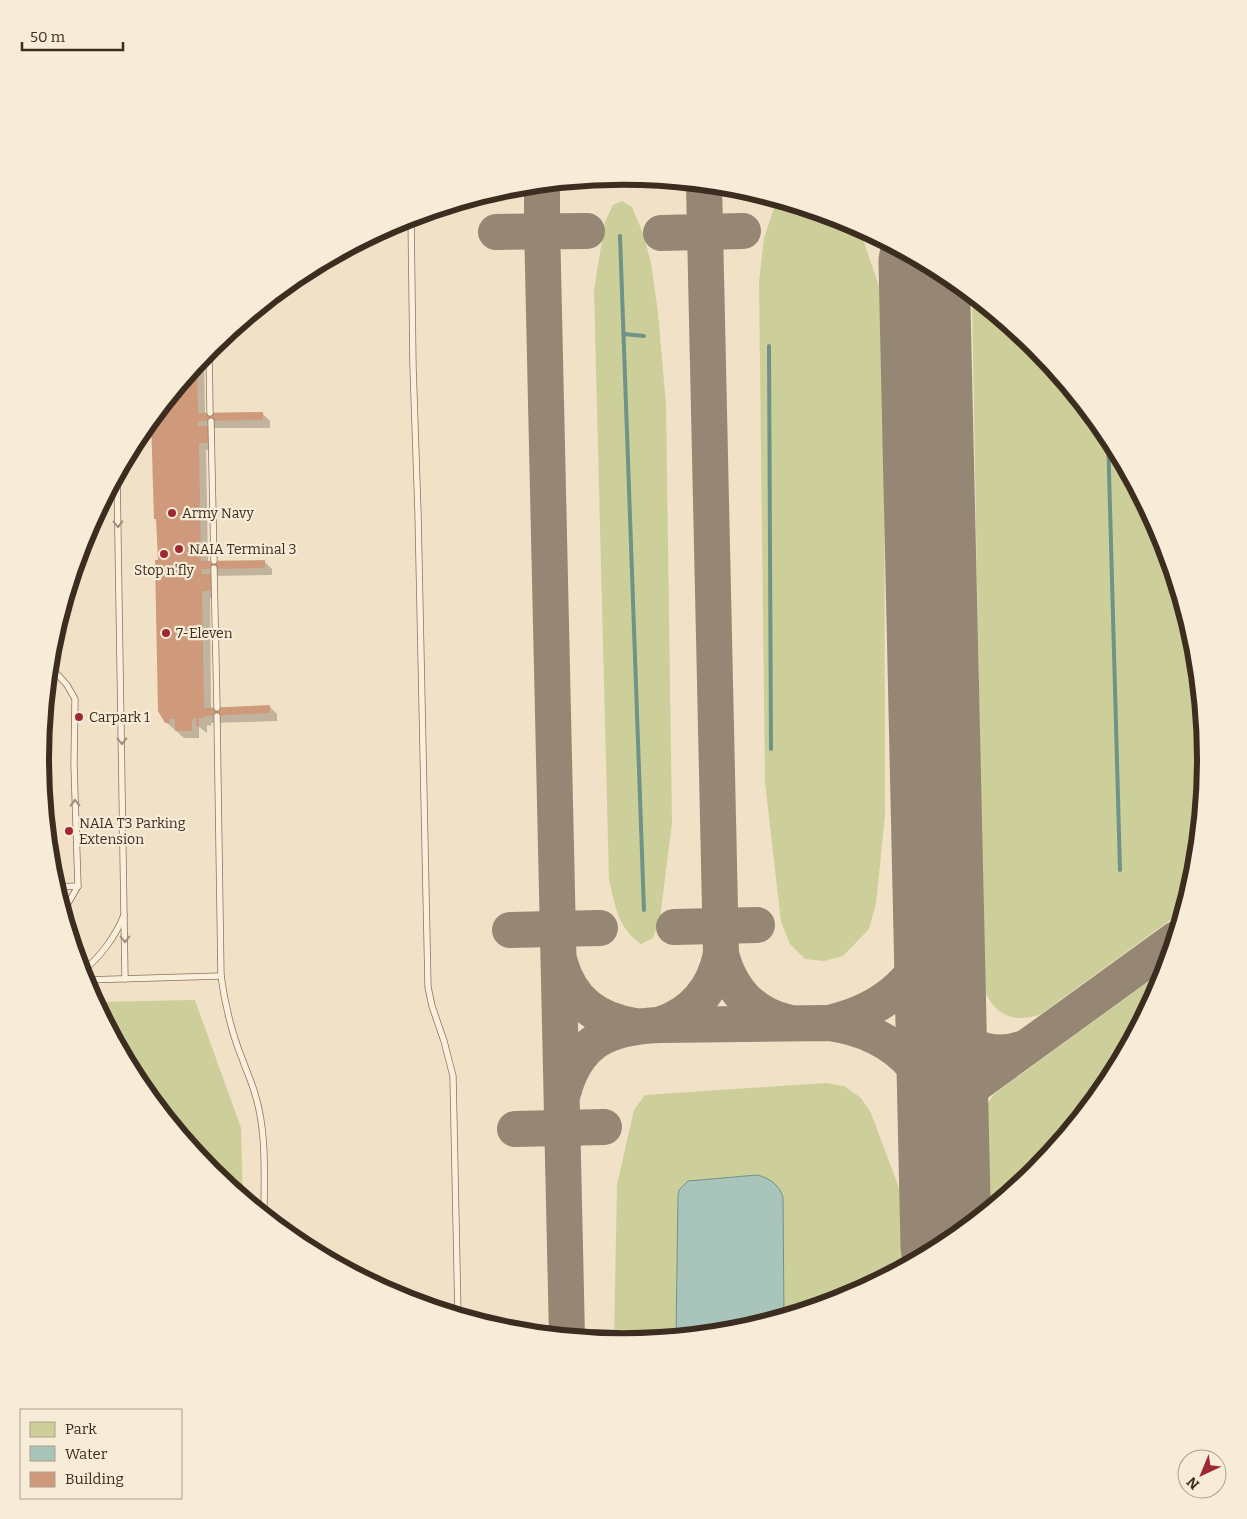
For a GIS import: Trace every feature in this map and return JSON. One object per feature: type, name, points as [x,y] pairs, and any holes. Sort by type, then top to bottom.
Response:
[{"type":"lane","points":[[411,226],[428,987],[453,1076],[458,1310]]},
{"type":"lane","points":[[209,361],[210,413]]},
{"type":"lane","points":[[211,421],[214,561]]},
{"type":"lane","points":[[117,488],[125,979]]},
{"type":"lane","points":[[214,568],[217,708]]},
{"type":"lane","points":[[56,673],[67,685],[75,699],[74,765],[78,886],[67,905]]},
{"type":"lane","points":[[217,716],[221,976],[230,1020],[242,1059],[256,1094],[263,1128],[264,1207]]},
{"type":"lane","points":[[63,887],[78,886]]},
{"type":"lane","points":[[88,967],[105,947],[122,921],[125,911]]},
{"type":"lane","points":[[93,980],[221,976]]},
{"type":"green space","points":[[622,201],[632,207],[644,236],[651,263],[658,313],[666,404],[672,823],[660,918],[653,938],[641,944],[627,931],[622,923],[609,881],[594,290],[605,222],[613,205]]},
{"type":"green space","points":[[775,205],[808,215],[862,237],[884,301],[885,815],[876,904],[869,929],[843,956],[824,961],[805,959],[790,944],[781,922],[765,782],[759,282],[764,238]]},
{"type":"green space","points":[[972,303],[1002,327],[1056,381],[1101,440],[1139,505],[1168,575],[1179,611],[1193,684],[1198,760],[1193,835],[1177,915],[1041,1014],[1022,1018],[1006,1015],[993,1005],[984,989]]},
{"type":"green space","points":[[1155,977],[1139,1014],[1121,1047],[1079,1109],[1030,1166],[989,1203],[986,1106],[994,1094]]},
{"type":"green space","points":[[195,1000],[241,1128],[243,1190],[191,1138],[168,1109],[126,1047],[103,1002]]},
{"type":"green space","points":[[826,1083],[844,1086],[861,1098],[871,1113],[902,1196],[903,1261],[878,1275],[843,1290],[808,1304],[772,1315],[699,1329],[661,1333],[614,1334],[617,1185],[634,1110],[645,1095]]},
{"type":"water","points":[[757,1175],[773,1182],[779,1188],[783,1197],[784,1311],[736,1323],[676,1331],[678,1196],[679,1190],[688,1181]]},
{"type":"building","name":"NAIA Terminal 3","points":[[197,374],[198,413],[263,412],[263,420],[198,421],[198,426],[208,426],[208,443],[199,443],[201,561],[265,560],[265,568],[201,569],[202,574],[211,574],[211,591],[202,591],[204,708],[270,705],[270,713],[203,716],[204,718],[199,718],[199,726],[196,726],[196,718],[192,719],[192,731],[175,731],[175,719],[169,719],[170,723],[165,723],[158,711],[155,560],[158,560],[156,519],[154,519],[151,433]]},
{"type":"waterway","points":[[620,236],[644,910]]},
{"type":"waterway","points":[[624,334],[644,336]]},
{"type":"waterway","points":[[769,346],[771,749]]},
{"type":"waterway","points":[[1108,452],[1120,870]]},
{"type":"taxiway","points":[[542,191],[567,1331]]},
{"type":"taxiway","points":[[659,1025],[682,1014],[700,999],[713,978],[721,954],[704,191]]},
{"type":"taxiway","points":[[496,232],[587,231]]},
{"type":"taxiway","points":[[661,233],[743,231]]},
{"type":"taxiway","points":[[829,1023],[868,1010],[899,989],[922,959],[937,921]]},
{"type":"taxiway","points":[[674,927],[757,925]]},
{"type":"taxiway","points":[[510,930],[600,928]]},
{"type":"taxiway","points":[[944,1128],[949,1110],[961,1095],[1168,945]]},
{"type":"taxiway","points":[[721,954],[730,978],[744,998],[763,1013],[787,1022]]},
{"type":"taxiway","points":[[560,963],[571,988],[587,1006],[608,1019],[635,1026]]},
{"type":"taxiway","points":[[941,1008],[955,1032],[974,1047],[998,1052],[1011,1052],[1025,1048]]},
{"type":"taxiway","points":[[563,1093],[569,1075],[586,1049],[597,1040],[624,1029],[659,1025],[829,1023],[855,1029],[877,1038],[897,1050],[913,1065],[926,1084],[936,1105],[942,1128],[944,1154]]},
{"type":"taxiway","points":[[515,1129],[604,1127]]},
{"type":"runway","points":[[924,270],[946,1235]]},
{"type":"place","name":"Army Navy","points":[[172,513]]},
{"type":"place","name":"NAIA Terminal 3","points":[[179,549]]},
{"type":"place","name":"Stop n'fly","points":[[164,554]]},
{"type":"place","name":"7-Eleven","points":[[166,633]]},
{"type":"place","name":"Carpark 1","points":[[79,717]]},
{"type":"place","name":"NAIA T3 Parking Extension","points":[[69,831]]}]
